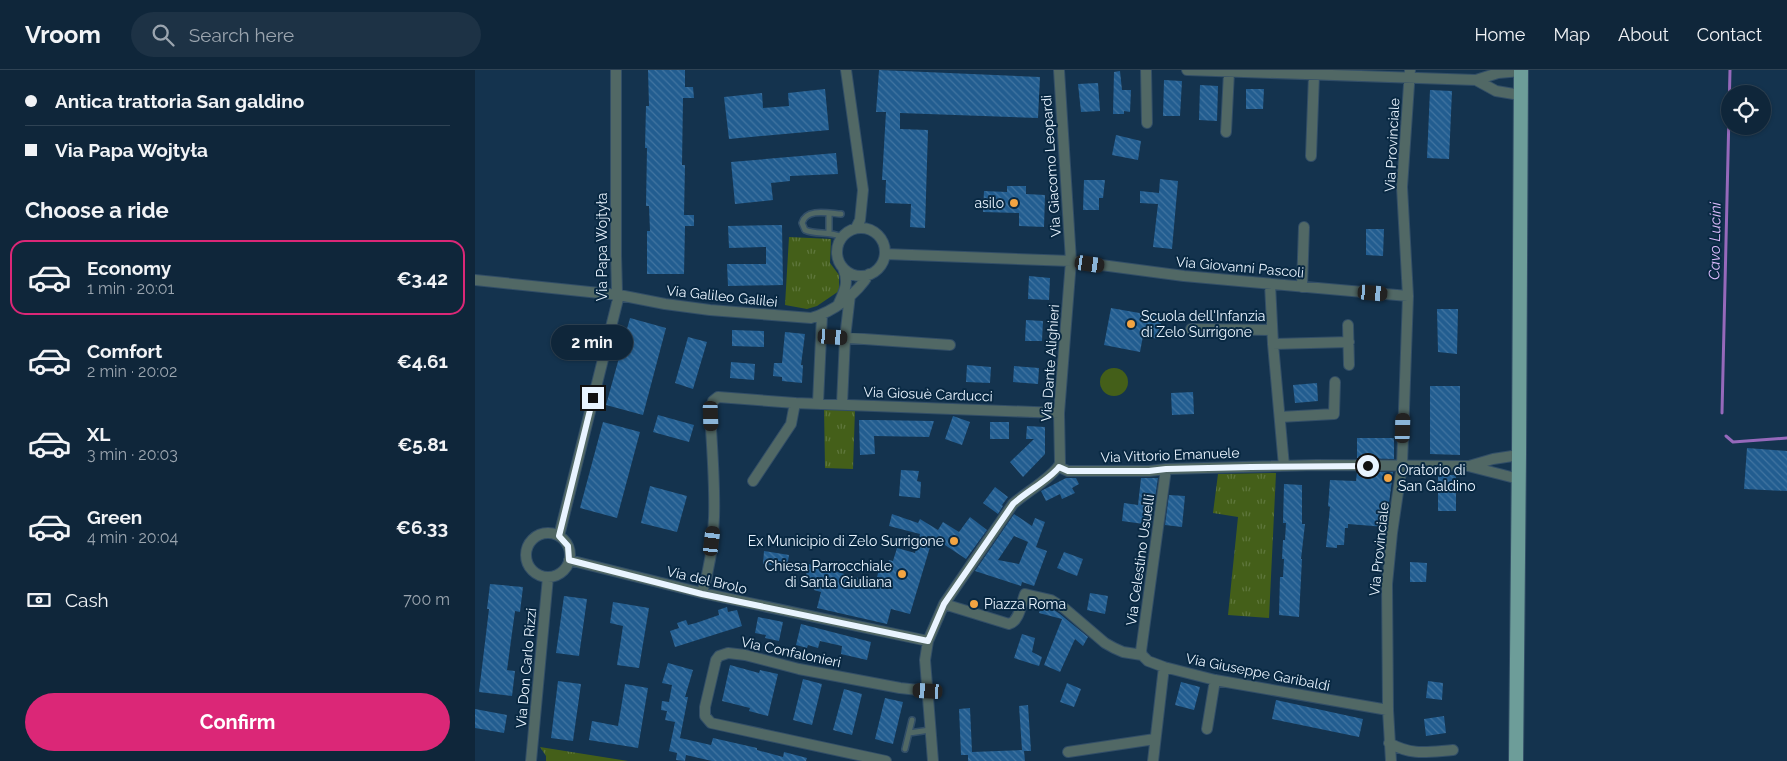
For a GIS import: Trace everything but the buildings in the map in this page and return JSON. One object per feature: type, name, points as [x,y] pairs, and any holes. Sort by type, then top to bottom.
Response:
[{"type":"main road","points":[[1516,761],[1521,70]]},
{"type":"street","name":"Via Papa Wojtyła","points":[[559,536],[619,295],[617,292],[616,255],[616,70]]},
{"type":"street","points":[[846,70],[863,190],[860,220],[856,228]]},
{"type":"street","name":"Via Giacomo Leopardi","points":[[1059,70],[1071,261]]},
{"type":"street","points":[[1147,70],[1147,123]]},
{"type":"street","points":[[1187,70],[1410,74],[1476,80],[1498,73],[1521,70]]},
{"type":"street","points":[[1226,132],[1229,71]]},
{"type":"street","points":[[1311,156],[1314,73]]},
{"type":"street","name":"Via Provinciale","points":[[1391,761],[1388,710],[1387,584],[1392,532],[1402,465],[1408,296],[1402,187],[1410,74]]},
{"type":"street","points":[[1476,80],[1496,91],[1520,95]]},
{"type":"street","points":[[1302,287],[1304,227]]},
{"type":"street","points":[[843,268],[853,274],[869,274],[878,269],[885,254],[883,243],[877,234],[867,229],[856,228],[842,237],[839,242],[838,259],[847,278],[847,284],[837,306],[846,323]]},
{"type":"street","points":[[885,254],[1071,261]]},
{"type":"street","name":"Via Giovanni Pascoli","points":[[1071,261],[1184,276],[1408,296]]},
{"type":"street","name":"Via Dante Alighieri","points":[[1059,467],[1061,458],[1059,413],[1071,261]]},
{"type":"street","name":"Via Galileo Galilei","points":[[475,280],[619,295],[711,310],[811,318],[822,315],[837,306],[865,282],[869,274]]},
{"type":"street","points":[[1270,284],[1273,344],[1284,466]]},
{"type":"street","points":[[842,404],[846,323],[850,295]]},
{"type":"street","points":[[818,403],[822,315]]},
{"type":"street","points":[[1348,325],[1349,366]]},
{"type":"street","points":[[1191,328],[1272,330]]},
{"type":"street","points":[[821,336],[950,345]]},
{"type":"street","points":[[1273,344],[1349,342]]},
{"type":"street","points":[[1279,416],[1334,414],[1335,382]]},
{"type":"street","name":"Via Giosuè Carducci","points":[[702,594],[708,571],[714,525],[710,411],[713,401],[718,397],[795,403],[1059,413]]},
{"type":"street","points":[[753,481],[791,424],[795,403]]},
{"type":"street","points":[[1468,466],[1493,459],[1519,455]]},
{"type":"street","name":"Via Vittorio Emanuele","points":[[1059,467],[1068,471],[1149,471],[1284,466],[1468,466]]},
{"type":"street","points":[[1468,466],[1519,479]]},
{"type":"street","points":[[933,761],[925,660],[928,641],[944,604],[1013,504],[1052,475],[1059,467]]},
{"type":"street","name":"Via Celestino Usuelli","points":[[1142,655],[1141,651],[1166,469]]},
{"type":"street","points":[[552,533],[559,536],[568,546],[569,560],[562,572],[548,577],[541,576],[529,568],[526,561],[527,546],[537,536],[552,533]]},
{"type":"street","name":"Via del Brolo","points":[[569,560],[702,594],[928,641]]},
{"type":"street","name":"Via Don Carlo Rizzi","points":[[531,761],[548,577]]},
{"type":"street","name":"Via Giuseppe Garibaldi","points":[[944,604],[1009,624],[1014,623],[1017,618],[1025,594],[1051,600],[1064,608],[1105,643],[1123,652],[1142,655],[1148,661],[1164,667],[1215,680],[1388,710]]},
{"type":"street","name":"Via Confalonieri","points":[[886,761],[711,723],[704,712],[716,660],[719,656],[727,653],[745,655],[799,669],[928,691]]},
{"type":"street","points":[[1153,761],[1164,667]]},
{"type":"street","points":[[1207,729],[1215,680]]},
{"type":"street","points":[[1068,752],[1155,739]]},
{"type":"street","points":[[1389,743],[1402,750],[1411,752],[1453,750]]},
{"type":"lane","points":[[841,214],[811,213],[805,216],[802,223],[808,232],[829,232],[842,237]]},
{"type":"lane","points":[[829,214],[829,232]]},
{"type":"lane","points":[[905,749],[912,720]]},
{"type":"lane","points":[[909,733],[931,730]]},
{"type":"green space","points":[[789,237],[831,239],[830,263],[839,275],[839,291],[817,306],[807,309],[785,305]]},
{"type":"green space","points":[[1114,368],[1124,372],[1128,382],[1124,392],[1114,396],[1104,392],[1100,382],[1104,372]]},
{"type":"green space","points":[[824,407],[855,409],[853,469],[825,468]]},
{"type":"green space","points":[[1276,473],[1269,618],[1228,615],[1238,517],[1213,513],[1218,474]]},
{"type":"green space","points":[[540,747],[628,761],[546,761],[546,756]]},
{"type":"waterway","name":"Cavo Lucini","points":[[1722,413],[1730,70]]},
{"type":"waterway","name":"Cavo Lucini","points":[[1726,436],[1733,442],[1787,438]]},
{"type":"place","name":"asilo","points":[[1014,203]]},
{"type":"place","name":"Scuola dell'Infanzia di Zelo Surrigone","points":[[1131,324]]},
{"type":"place","name":"Oratorio di San Galdino","points":[[1388,478]]},
{"type":"place","name":"Ex Municipio di Zelo Surrigone","points":[[954,541]]},
{"type":"place","name":"Chiesa Parrocchiale di Santa Giuliana","points":[[902,574]]},
{"type":"place","name":"Piazza Roma","points":[[974,604]]},
{"type":"route","points":[[593,398],[559,536],[568,546],[569,560],[702,594],[928,641],[937,616],[944,604],[1013,504],[1040,482],[1052,475],[1059,467],[1068,471],[1149,471],[1316,465],[1368,466]]}]
